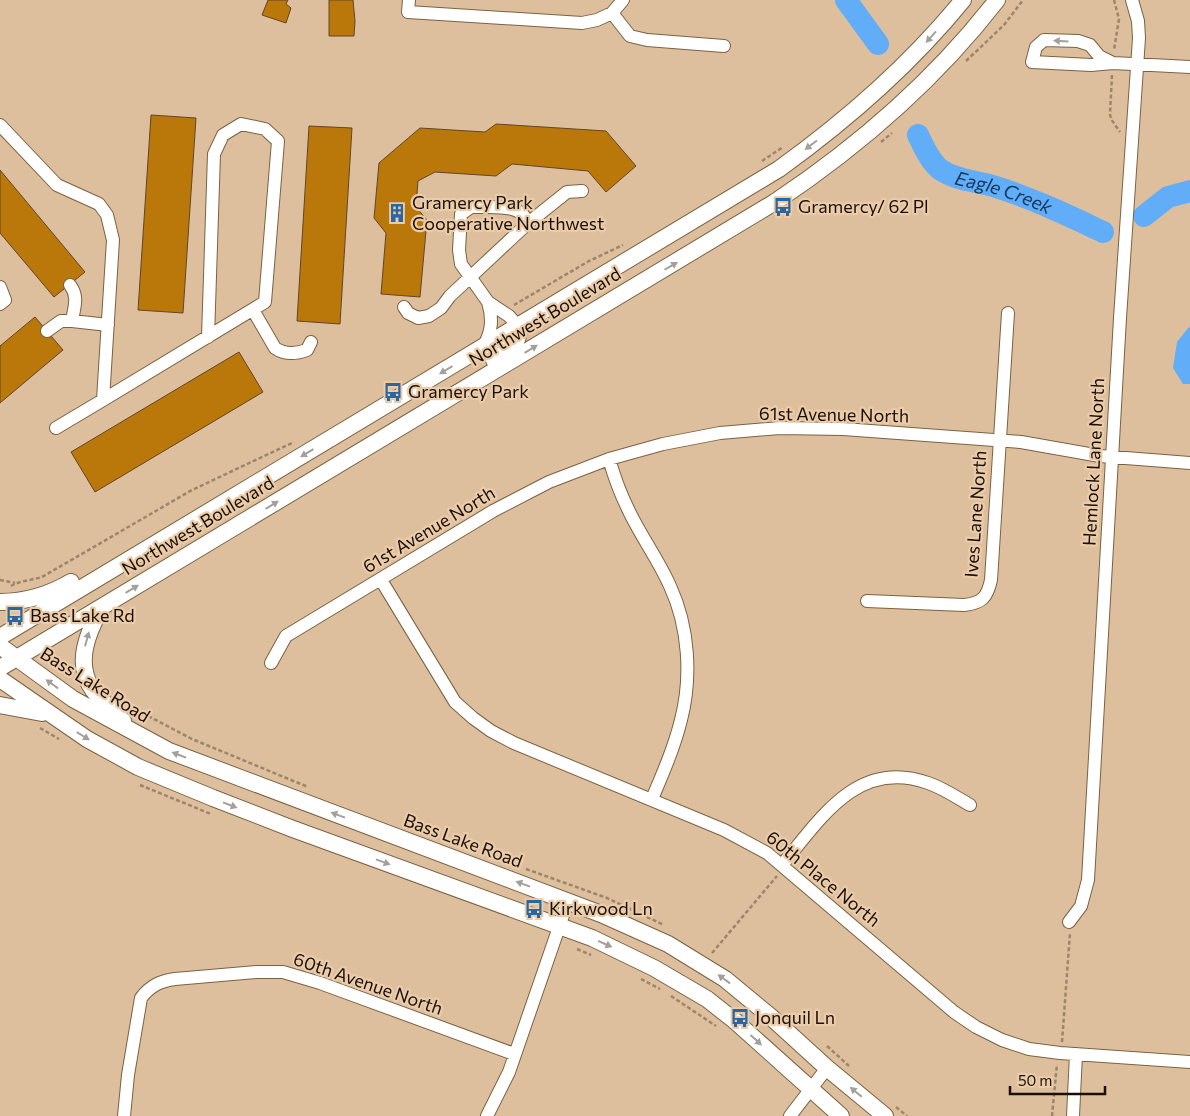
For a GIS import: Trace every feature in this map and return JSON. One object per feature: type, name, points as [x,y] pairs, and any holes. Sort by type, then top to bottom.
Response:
[{"type":"main road","name":"Northwest Boulevard","points":[[0,637],[779,169],[837,126],[898,72],[963,0]]},
{"type":"main road","name":"Northwest Boulevard","points":[[0,668],[709,243],[811,178],[850,149],[905,101],[954,52],[997,0]]},
{"type":"main road","points":[[334,467],[353,443],[510,349],[518,338],[518,326]]},
{"type":"main road","points":[[3,596],[25,600],[53,592],[160,530],[186,526]]},
{"type":"main road","points":[[102,607],[86,638],[84,669],[86,677],[91,688],[139,736]]},
{"type":"main road","name":"Bass Lake Road","points":[[0,646],[73,700],[169,751],[635,928],[697,960],[725,979],[771,1017],[827,1068],[885,1116]]},
{"type":"main road","points":[[0,679],[87,739],[127,761],[176,783],[302,832],[560,926],[626,953],[677,981],[735,1021],[841,1116]]},
{"type":"main road","points":[[0,705],[52,716]]},
{"type":"street","points":[[408,6],[582,23],[597,20],[612,13],[622,0]]},
{"type":"street","name":"Hemlock Lane North","points":[[1069,922],[1081,906],[1088,880],[1111,456],[1140,38],[1138,21],[1132,0]]},
{"type":"street","points":[[612,13],[630,36],[647,40],[724,46]]},
{"type":"street","points":[[1113,63],[1099,56],[1090,45],[1078,42],[1044,40],[1036,47],[1032,62],[1091,65],[1113,63],[1190,67]]},
{"type":"street","points":[[56,428],[104,400],[266,302],[278,141],[265,129],[241,124],[223,135],[214,154],[208,337]]},
{"type":"street","points":[[0,125],[57,185],[99,204],[107,215],[113,240],[104,400]]},
{"type":"street","points":[[404,307],[408,313],[418,318],[428,316],[441,308],[450,296],[527,224],[567,192],[582,191]]},
{"type":"street","points":[[518,326],[509,316],[488,302],[462,264],[459,250],[461,214],[470,207],[516,209],[526,218],[527,224]]},
{"type":"street","points":[[70,285],[74,291],[75,298],[72,321]]},
{"type":"street","points":[[0,287],[5,300],[0,304]]},
{"type":"street","points":[[483,348],[488,338],[491,323],[488,302]]},
{"type":"street","points":[[253,310],[275,348],[281,352],[298,353],[307,350],[311,342]]},
{"type":"street","name":"Ives Lane North","points":[[868,601],[964,605],[976,604],[988,592],[991,580],[1008,313]]},
{"type":"street","points":[[47,331],[60,322],[72,321],[108,325]]},
{"type":"street","name":"61st Avenue North","points":[[270,663],[286,636],[494,511],[549,482],[609,459],[673,442],[720,433],[780,428],[843,429],[999,440],[1111,456],[1190,463]]},
{"type":"street","points":[[609,459],[628,509],[671,587],[683,621],[687,687],[681,720],[671,753],[652,799]]},
{"type":"street","name":"60th Place North","points":[[381,580],[455,702],[491,732],[746,840],[782,864],[954,1012],[976,1027],[1002,1040],[1029,1048],[1060,1053],[1190,1062]]},
{"type":"street","points":[[782,864],[833,805],[850,791],[868,783],[888,777],[910,778],[929,783],[970,805]]},
{"type":"street","points":[[487,1116],[509,1072],[568,902]]},
{"type":"street","name":"60th Avenue North","points":[[124,1116],[141,998],[148,989],[162,981],[175,978],[283,972],[320,983],[514,1054]]},
{"type":"street","points":[[1073,1116],[1076,1054]]},
{"type":"street","points":[[790,1116],[827,1068]]},
{"type":"path","points":[[759,163],[783,146]]},
{"type":"path","points":[[510,308],[581,265],[626,243]]},
{"type":"path","points":[[0,580],[15,583],[27,582],[42,577],[192,490],[302,439]]},
{"type":"path","points":[[3,596],[15,583]]},
{"type":"path","points":[[42,655],[76,670]]},
{"type":"path","points":[[35,725],[62,740]]},
{"type":"path","points":[[132,781],[163,796],[214,815]]},
{"type":"path","points":[[712,953],[777,876],[782,864]]},
{"type":"path","points":[[1052,1116],[1062,1044],[1070,945],[1069,922]]},
{"type":"path","points":[[575,948],[594,956]]},
{"type":"path","points":[[637,977],[680,1001],[720,1029]]},
{"type":"water","points":[[1190,327],[1190,384],[1183,384],[1173,368],[1177,342]]},
{"type":"building","points":[[268,0],[288,0],[286,4],[291,8],[286,23],[262,15]]},
{"type":"building","points":[[329,0],[353,0],[354,36],[329,36]]},
{"type":"building","points":[[151,115],[196,118],[183,313],[138,310]]},
{"type":"building","name":"Gramercy Park Cooperative Northwest","points":[[496,124],[606,131],[636,166],[606,192],[588,171],[512,164],[496,176],[435,172],[418,181],[416,207],[427,220],[420,297],[381,294],[386,233],[374,218],[379,163],[420,128],[485,132]]},
{"type":"building","points":[[309,126],[352,128],[340,324],[297,321]]},
{"type":"building","points":[[0,170],[85,272],[54,297],[0,233]]},
{"type":"building","points":[[35,317],[63,350],[0,403],[0,346]]},
{"type":"building","points":[[239,352],[263,392],[95,492],[71,452]]},
{"type":"waterway","name":"Eagle Creek","points":[[846,0],[878,44]]},
{"type":"waterway","name":"Eagle Creek","points":[[918,135],[934,163],[947,174],[1024,197],[1103,232]]},
{"type":"waterway","name":"Eagle Creek","points":[[1144,216],[1168,197],[1190,191]]},
{"type":"place","name":"Gramercy/ 62 Pl","points":[[783,207]]},
{"type":"place","name":"Gramercy Park Cooperative Northwest","points":[[397,213]]},
{"type":"place","name":"Gramercy Park","points":[[393,392]]},
{"type":"place","name":"Bass Lake Rd","points":[[15,616]]},
{"type":"place","name":"Kirkwood Ln","points":[[534,909]]},
{"type":"place","name":"Jonquil Ln","points":[[740,1018]]}]
